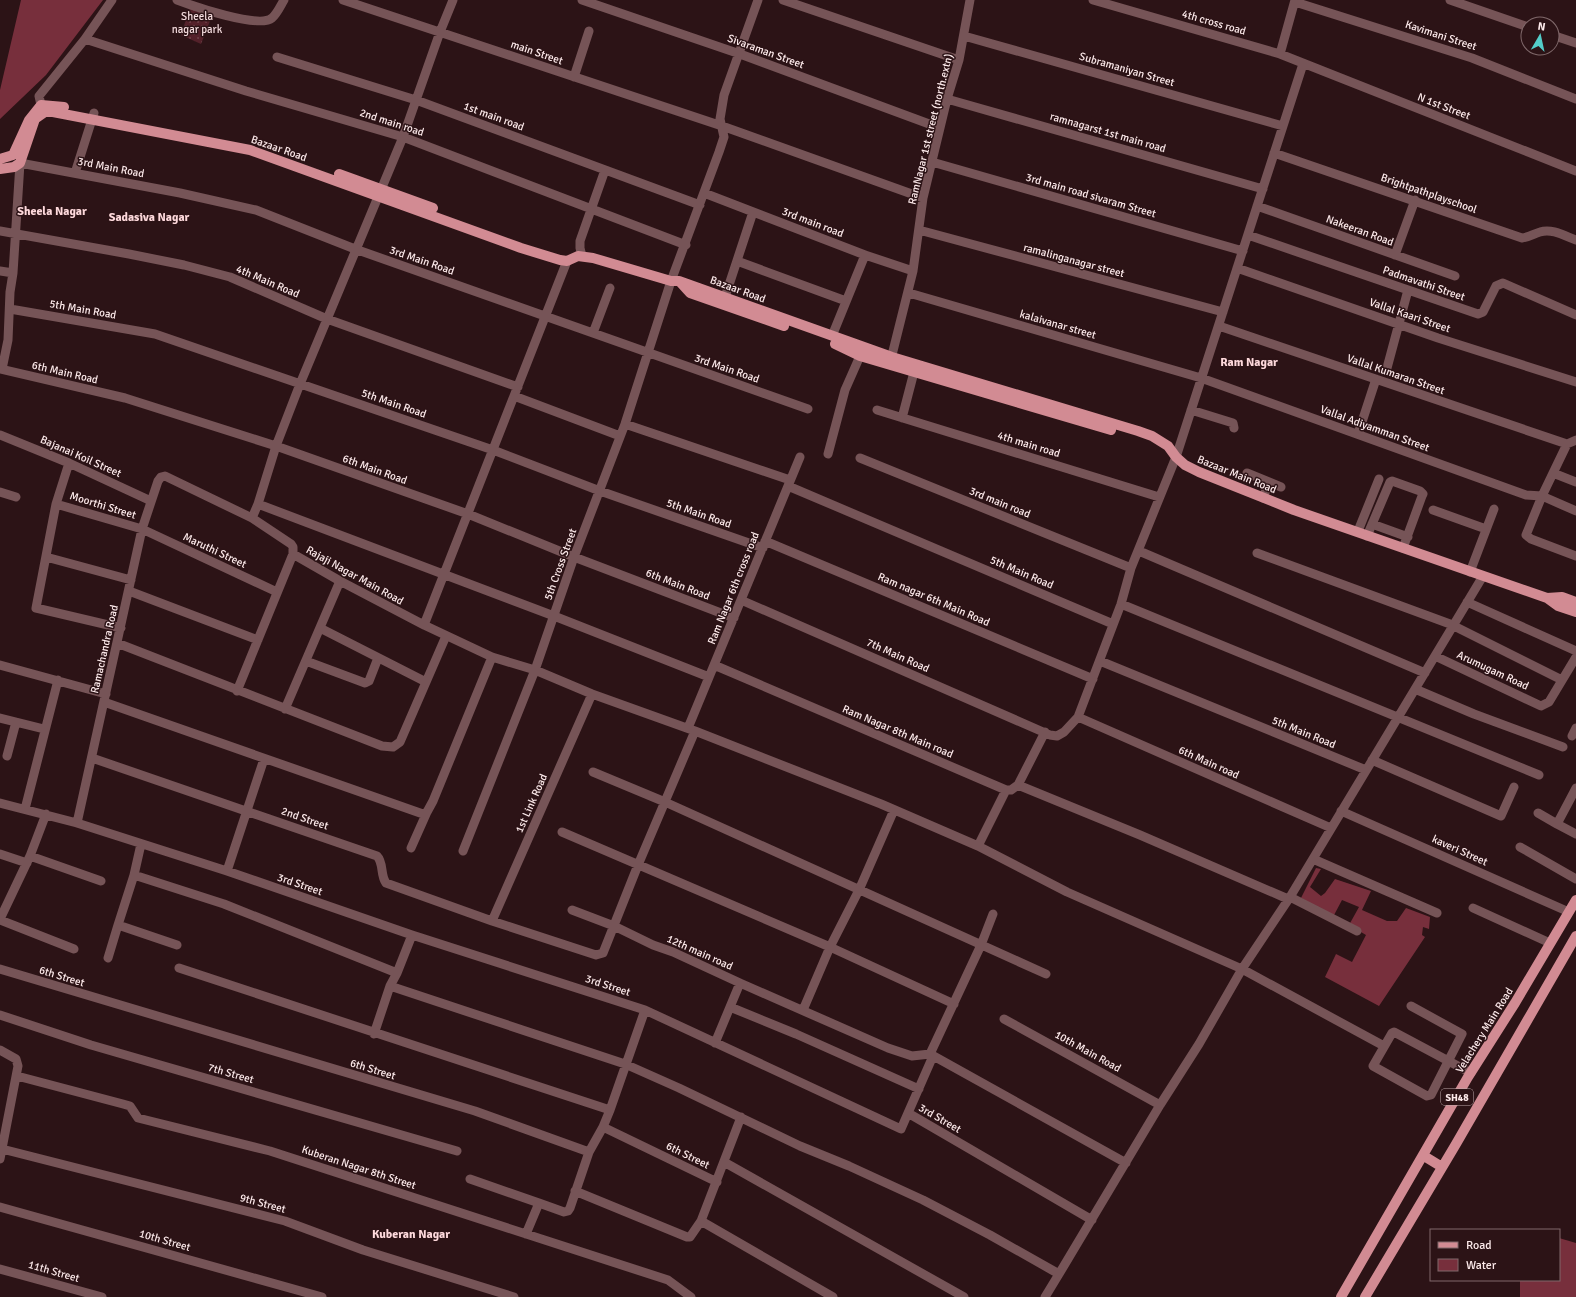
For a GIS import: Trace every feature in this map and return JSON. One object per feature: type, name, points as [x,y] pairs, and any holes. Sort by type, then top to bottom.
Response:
[{"type":"main road","name":"Bazaar Road","points":[[41,105],[52,105],[93,116],[250,150],[380,192],[559,255],[607,261],[725,297],[832,336],[891,361]]},
{"type":"main road","points":[[0,158],[13,155],[30,120],[41,105]]},
{"type":"main road","name":"Bazaar Road","points":[[20,163],[35,119],[45,112],[93,116]]},
{"type":"main road","points":[[0,169],[14,167],[20,163]]},
{"type":"main road","points":[[675,281],[690,293],[847,348],[860,356],[891,361],[914,372],[1138,438],[1174,454]]},
{"type":"main road","name":"Bazaar Main Road","points":[[891,361],[1138,431],[1163,442],[1185,465],[1199,472],[1263,498],[1547,598],[1558,606],[1576,612]]},
{"type":"main road","points":[[1547,598],[1562,597],[1576,602]]},
{"type":"main road","name":"Velachery Main Road","points":[[1341,1297],[1470,1075],[1576,900]]},
{"type":"main road","name":"SH48","points":[[1366,1297],[1576,936]]},
{"type":"main road","points":[[1424,1156],[1442,1167]]},
{"type":"street","points":[[41,105],[39,96],[85,39],[112,0]]},
{"type":"street","points":[[177,0],[222,14],[262,22],[272,18],[284,0]]},
{"type":"street","name":"main Street","points":[[343,0],[722,126],[923,198]]},
{"type":"street","points":[[252,518],[258,504],[276,446],[300,384],[403,137],[440,32],[453,0]]},
{"type":"street","name":"5th Cross Street","points":[[464,851],[535,670],[574,557],[625,424],[647,352],[675,281],[724,137],[720,112],[724,95],[740,54],[758,0]]},
{"type":"street","points":[[783,0],[959,60]]},
{"type":"street","name":"RamNagar 1st street (north.extn)","points":[[891,361],[901,318],[909,293],[923,198],[947,99],[959,60],[970,0]]},
{"type":"street","name":"4th cross road","points":[[1093,0],[1110,2],[1280,54],[1303,64]]},
{"type":"street","points":[[1450,0],[1520,24]]},
{"type":"street","name":"Sivaraman Street","points":[[586,1],[740,54],[940,128]]},
{"type":"street","points":[[1280,54],[1295,1]]},
{"type":"street","name":"Kavimani Street","points":[[1295,1],[1472,58],[1576,99]]},
{"type":"street","points":[[574,77],[589,30]]},
{"type":"street","name":"Subramaniyan Street","points":[[964,36],[1283,126]]},
{"type":"street","points":[[1560,38],[1576,43]]},
{"type":"street","name":"2nd main road","points":[[85,39],[246,91],[403,137],[686,245]]},
{"type":"street","name":"1st main road","points":[[277,57],[416,100],[700,205]]},
{"type":"street","points":[[978,846],[1006,790],[1013,789],[1018,785],[1045,732],[1054,736],[1059,735],[1078,717],[1121,604],[1131,568],[1139,551],[1191,410],[1303,64]]},
{"type":"street","name":"N 1st Street","points":[[1303,64],[1576,171]]},
{"type":"street","name":"ramnagarst 1st main road","points":[[947,99],[1263,189]]},
{"type":"street","points":[[75,173],[93,116]]},
{"type":"street","name":"Brightpathplayschool","points":[[1274,153],[1415,200],[1522,238],[1530,237],[1540,232],[1555,232],[1576,240]]},
{"type":"street","name":"3rd main road sivaram Street","points":[[932,162],[1243,251]]},
{"type":"street","points":[[1,369],[8,340],[10,292],[13,273],[20,163]]},
{"type":"street","name":"3rd Main Road","points":[[20,163],[180,193],[256,210],[355,249],[808,409]]},
{"type":"street","points":[[424,625],[545,316],[580,248],[580,241],[590,209],[605,170]]},
{"type":"street","name":"3rd main road","points":[[704,193],[865,255],[913,271]]},
{"type":"street","points":[[1395,255],[1415,200]]},
{"type":"street","name":"Nakeeran Road","points":[[1257,206],[1455,276]]},
{"type":"street","points":[[725,297],[753,212]]},
{"type":"street","name":"ramalinganagar street","points":[[919,230],[1223,312]]},
{"type":"street","name":"4th Main Road","points":[[0,231],[129,254],[184,265],[230,277],[327,319],[516,391],[620,436]]},
{"type":"street","name":"Padmavathi Street","points":[[1248,235],[1480,314],[1483,312],[1496,286],[1503,284],[1576,314]]},
{"type":"street","points":[[832,336],[865,255]]},
{"type":"street","points":[[737,261],[846,302]]},
{"type":"street","name":"Vallal Kaari Street","points":[[1237,268],[1576,382]]},
{"type":"street","points":[[0,271],[13,273]]},
{"type":"street","points":[[593,333],[610,288]]},
{"type":"street","points":[[1387,368],[1408,290]]},
{"type":"street","name":"kalaivanar street","points":[[909,293],[1201,378]]},
{"type":"street","name":"5th Main Road","points":[[10,309],[155,334],[493,450],[600,491],[764,544]]},
{"type":"street","name":"Vallal Kumaran Street","points":[[1218,326],[1567,444]]},
{"type":"street","points":[[828,454],[845,390],[860,356]]},
{"type":"street","name":"6th Main Road","points":[[1,369],[125,398],[276,446],[468,514],[574,557],[734,618]]},
{"type":"street","points":[[902,418],[914,372]]},
{"type":"street","name":"Vallal Adiyamman Street","points":[[1201,378],[1526,495],[1542,496],[1576,510]]},
{"type":"street","points":[[1358,434],[1376,379]]},
{"type":"street","name":"4th main road","points":[[877,410],[1159,497]]},
{"type":"street","points":[[1191,410],[1233,423],[1234,428]]},
{"type":"street","name":"5th Main Road","points":[[625,424],[789,483],[1113,624]]},
{"type":"street","name":"Bajanai Koil Street","points":[[0,435],[68,463],[151,501]]},
{"type":"street","points":[[1576,440],[1567,444],[1542,496],[1526,535],[1531,540],[1576,556]]},
{"type":"street","name":"Ram Nagar 6th cross road","points":[[492,921],[596,955],[603,953],[638,865],[666,802],[709,677],[800,457]]},
{"type":"street","name":"3rd main road","points":[[860,458],[1131,568]]},
{"type":"street","points":[[68,463],[56,504],[36,608],[121,628]]},
{"type":"street","points":[[1247,473],[1281,487]]},
{"type":"street","points":[[1553,473],[1576,482]]},
{"type":"street","name":"Rajaji Nagar Main Road","points":[[158,481],[161,477],[165,476],[252,518],[291,544],[293,547],[293,554],[340,581],[446,636],[492,657],[535,670],[592,694],[692,729],[894,810],[978,846],[1067,892],[1242,969],[1384,1046]]},
{"type":"street","points":[[1363,534],[1381,480]]},
{"type":"street","name":"Ramachandra Road","points":[[77,823],[130,591],[142,529],[158,481]]},
{"type":"street","points":[[1363,534],[1372,524],[1390,482],[1392,481],[1420,491],[1423,494],[1403,548]]},
{"type":"street","points":[[1263,498],[1269,482]]},
{"type":"street","points":[[0,492],[16,498]]},
{"type":"street","name":"Moorthi Street","points":[[56,504],[142,529]]},
{"type":"street","points":[[258,504],[554,616],[709,677]]},
{"type":"street","points":[[1470,572],[1494,509]]},
{"type":"street","points":[[1434,510],[1486,529]]},
{"type":"street","points":[[1372,524],[1408,537]]},
{"type":"street","name":"Maruthi Street","points":[[142,529],[277,592]]},
{"type":"street","name":"Ram nagar 6th Main Road","points":[[764,544],[1093,679]]},
{"type":"street","points":[[1139,551],[1425,673]]},
{"type":"street","points":[[1257,553],[1453,625],[1562,680],[1576,656]]},
{"type":"street","points":[[237,690],[293,554]]},
{"type":"street","points":[[46,557],[131,580]]},
{"type":"street","points":[[1046,1297],[1160,1105],[1199,1044],[1242,969],[1313,859],[1483,576]]},
{"type":"street","points":[[285,709],[340,581]]},
{"type":"street","points":[[130,591],[258,640]]},
{"type":"street","name":"7th Main Road","points":[[741,600],[1045,732]]},
{"type":"street","points":[[1467,602],[1576,651]]},
{"type":"street","points":[[1121,604],[1539,775]]},
{"type":"street","points":[[320,628],[426,682]]},
{"type":"street","points":[[118,643],[285,709],[382,746],[393,748],[400,742],[446,636]]},
{"type":"street","name":"Arumugam Road","points":[[1435,656],[1541,706],[1548,702],[1562,680]]},
{"type":"street","points":[[411,848],[492,657]]},
{"type":"street","points":[[306,660],[365,683],[369,681],[378,658]]},
{"type":"street","name":"5th Main Road","points":[[1100,661],[1366,770]]},
{"type":"street","points":[[0,665],[58,680],[264,759],[423,814],[427,812]]},
{"type":"street","name":"Ram Nagar 8th Main road","points":[[714,665],[1006,790]]},
{"type":"street","points":[[25,809],[44,729],[58,680]]},
{"type":"street","points":[[1415,689],[1474,714],[1563,747]]},
{"type":"street","name":"1st Link Road","points":[[492,921],[592,694]]},
{"type":"street","name":"6th Main road","points":[[1078,717],[1331,828]]},
{"type":"street","points":[[0,718],[44,729]]},
{"type":"street","points":[[7,756],[16,722]]},
{"type":"street","name":"2nd Street","points":[[92,758],[377,856],[380,859],[383,876],[386,882],[492,921]]},
{"type":"street","points":[[227,872],[264,759]]},
{"type":"street","points":[[1372,760],[1501,816],[1514,787]]},
{"type":"street","points":[[593,772],[666,802],[1046,974]]},
{"type":"street","points":[[1018,785],[1140,834],[1289,898],[1357,931]]},
{"type":"street","points":[[1557,824],[1576,788]]},
{"type":"street","name":"3rd Street","points":[[0,802],[77,823],[412,935],[645,1010],[901,1129],[908,1113],[1092,1220]]},
{"type":"street","points":[[803,1010],[830,947],[859,890],[894,810]]},
{"type":"street","name":"kaveri Street","points":[[1341,811],[1569,912]]},
{"type":"street","points":[[1538,813],[1576,834]]},
{"type":"street","points":[[46,814],[28,859],[3,906],[0,919],[74,949]]},
{"type":"street","points":[[562,832],[830,947],[954,1004]]},
{"type":"street","points":[[108,958],[142,844]]},
{"type":"street","points":[[1520,847],[1576,879]]},
{"type":"street","points":[[0,854],[28,859],[102,881]]},
{"type":"street","points":[[1313,859],[1437,913]]},
{"type":"street","points":[[134,875],[224,904],[397,973]]},
{"type":"street","points":[[1473,908],[1550,943]]},
{"type":"street","name":"12th main road","points":[[572,910],[614,926],[653,945],[673,952],[740,983],[715,1043]]},
{"type":"street","points":[[908,1113],[993,914]]},
{"type":"street","points":[[118,925],[177,945]]},
{"type":"street","points":[[374,1034],[390,986],[397,973],[412,935]]},
{"type":"street","points":[[179,968],[374,1034],[487,1069],[610,1110]]},
{"type":"street","name":"6th Street","points":[[0,969],[475,1111],[589,1152]]},
{"type":"street","points":[[740,983],[888,1048],[912,1056],[932,1055],[1126,1163]]},
{"type":"street","points":[[390,986],[625,1064],[741,1117],[800,1146],[849,1166],[923,1200],[990,1235],[1059,1274]]},
{"type":"street","points":[[1412,1006],[1462,1034],[1447,1062],[1431,1095],[1427,1096],[1373,1066],[1394,1032],[1447,1062],[1470,1075]]},
{"type":"street","points":[[730,1008],[796,1034],[919,1089]]},
{"type":"street","points":[[470,1179],[564,1212],[568,1211],[589,1152],[603,1127],[610,1110],[645,1010]]},
{"type":"street","name":"7th Street","points":[[0,1015],[91,1045],[457,1151]]},
{"type":"street","name":"10th Main Road","points":[[1004,1019],[1160,1105]]},
{"type":"street","points":[[0,1050],[16,1059],[18,1066],[2,1138],[0,1159]]},
{"type":"street","name":"Kuberan Nagar 8th Street","points":[[17,1076],[130,1106],[138,1118],[270,1151],[668,1280],[691,1297]]},
{"type":"street","points":[[575,1190],[690,1237],[701,1221],[741,1117]]},
{"type":"street","name":"6th Street","points":[[603,1127],[717,1182]]},
{"type":"street","name":"9th Street","points":[[2,1149],[285,1221],[363,1250],[514,1297]]},
{"type":"street","points":[[724,1162],[964,1297]]},
{"type":"street","points":[[526,1234],[539,1203]]},
{"type":"street","name":"10th Street","points":[[0,1207],[322,1297]]},
{"type":"street","points":[[701,1221],[833,1297]]},
{"type":"street","name":"11th Street","points":[[0,1269],[102,1297]]},
{"type":"green space","name":"Sheela nagar park","points":[[190,7],[212,16],[201,44],[181,35]]},
{"type":"water","points":[[21,0],[103,0],[46,75],[0,119],[0,90]]},
{"type":"water","points":[[1316,868],[1321,869],[1310,887],[1321,896],[1335,879],[1371,891],[1362,910],[1387,921],[1397,921],[1406,908],[1430,917],[1429,929],[1423,927],[1422,935],[1425,937],[1379,1006],[1325,977],[1336,954],[1352,962],[1366,935],[1349,925],[1359,907],[1342,900],[1333,917],[1301,898]]},
{"type":"water","points":[[1560,1238],[1576,1243],[1576,1297],[1520,1297],[1520,1281],[1560,1281]]},
{"type":"district","name":"Sheela Nagar","points":[[52,211]]},
{"type":"district","name":"Sadasiva Nagar","points":[[149,217]]},
{"type":"district","name":"Ram Nagar","points":[[1249,362]]},
{"type":"district","name":"Kuberan Nagar","points":[[411,1234]]}]
